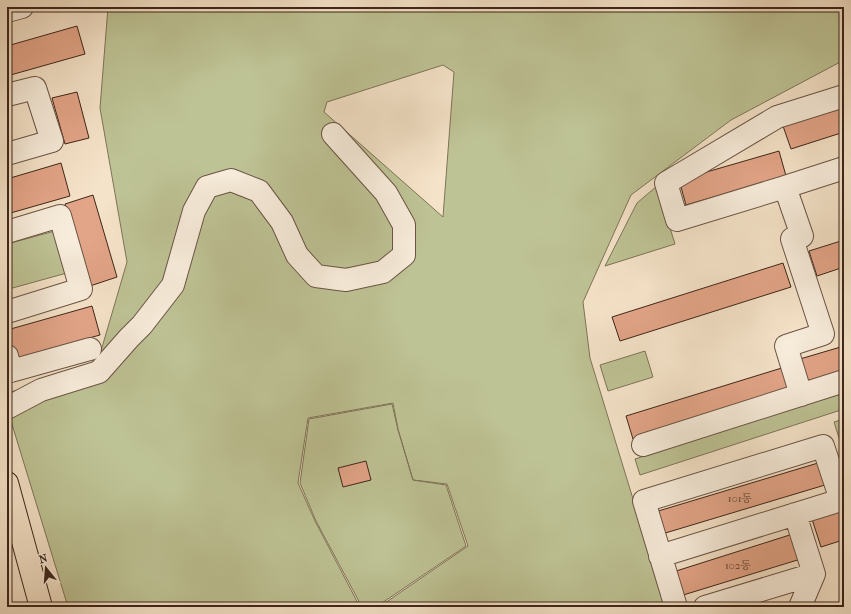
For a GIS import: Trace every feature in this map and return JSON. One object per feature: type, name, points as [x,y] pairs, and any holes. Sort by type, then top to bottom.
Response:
[{"type":"main road","points":[[7,483],[41,607]]},
{"type":"street","points":[[7,11],[22,7]]},
{"type":"street","points":[[7,95],[35,88],[52,141],[7,154]]},
{"type":"street","points":[[844,96],[777,117],[666,183],[677,220],[844,168]]},
{"type":"street","points":[[7,408],[41,390],[99,372],[142,326],[173,285],[194,211],[207,187],[231,180],[259,191],[282,222],[297,255],[316,276],[346,280],[383,272],[404,254],[404,225],[386,193],[333,134]]},
{"type":"street","points":[[785,187],[802,236],[792,239],[823,334],[786,346],[801,395]]},
{"type":"street","points":[[7,232],[60,216],[81,289],[7,312]]},
{"type":"street","points":[[7,356],[11,371],[90,350]]},
{"type":"street","points":[[642,445],[844,381]]},
{"type":"street","points":[[660,556],[842,501],[823,446],[644,501],[660,556],[676,607]]},
{"type":"street","points":[[795,514],[814,574],[800,607]]},
{"type":"street","points":[[705,607],[814,574]]},
{"type":"green space","points":[[108,7],[844,7],[844,60],[731,120],[631,195],[583,302],[590,358],[666,607],[379,607],[468,546],[447,484],[413,480],[398,429],[393,403],[308,418],[298,483],[315,521],[360,607],[68,607],[7,408],[7,393],[96,368],[127,262],[100,108]],"holes":[[[443,65],[454,72],[443,217],[324,112],[327,102]]]},
{"type":"green space","points":[[657,186],[675,244],[605,266],[637,203]]},
{"type":"green space","points":[[62,229],[74,271],[9,289],[7,282],[7,244]]},
{"type":"green space","points":[[645,351],[653,377],[608,391],[600,365]]},
{"type":"green space","points":[[844,392],[844,409],[640,475],[635,459]]},
{"type":"green space","points":[[392,404],[413,480],[446,485],[466,546],[376,607],[362,607],[316,521],[300,483],[309,419]]},
{"type":"green space","points":[[844,419],[844,454],[834,422]]},
{"type":"building","points":[[77,26],[85,54],[7,76],[7,46]]},
{"type":"building","points":[[77,92],[89,138],[65,144],[52,98]]},
{"type":"building","points":[[844,106],[844,132],[791,149],[783,126]]},
{"type":"building","points":[[779,151],[786,176],[686,205],[679,180]]},
{"type":"building","points":[[61,163],[70,196],[7,214],[7,179]]},
{"type":"building","points":[[93,195],[117,277],[90,286],[65,204]]},
{"type":"building","points":[[844,240],[844,267],[817,276],[809,251]]},
{"type":"building","points":[[783,263],[791,287],[620,341],[612,317]]},
{"type":"building","points":[[92,306],[100,335],[13,359],[7,338],[7,330]]},
{"type":"building","points":[[844,346],[844,370],[807,381],[800,359]]},
{"type":"building","points":[[785,367],[792,390],[633,439],[626,416]]},
{"type":"building","points":[[366,461],[371,480],[343,487],[338,468]]},
{"type":"building","points":[[818,463],[825,485],[662,534],[655,512]]},
{"type":"building","points":[[844,511],[844,528],[840,530],[843,540],[821,547],[811,516]]},
{"type":"building","points":[[796,533],[804,558],[680,596],[673,572]]}]
